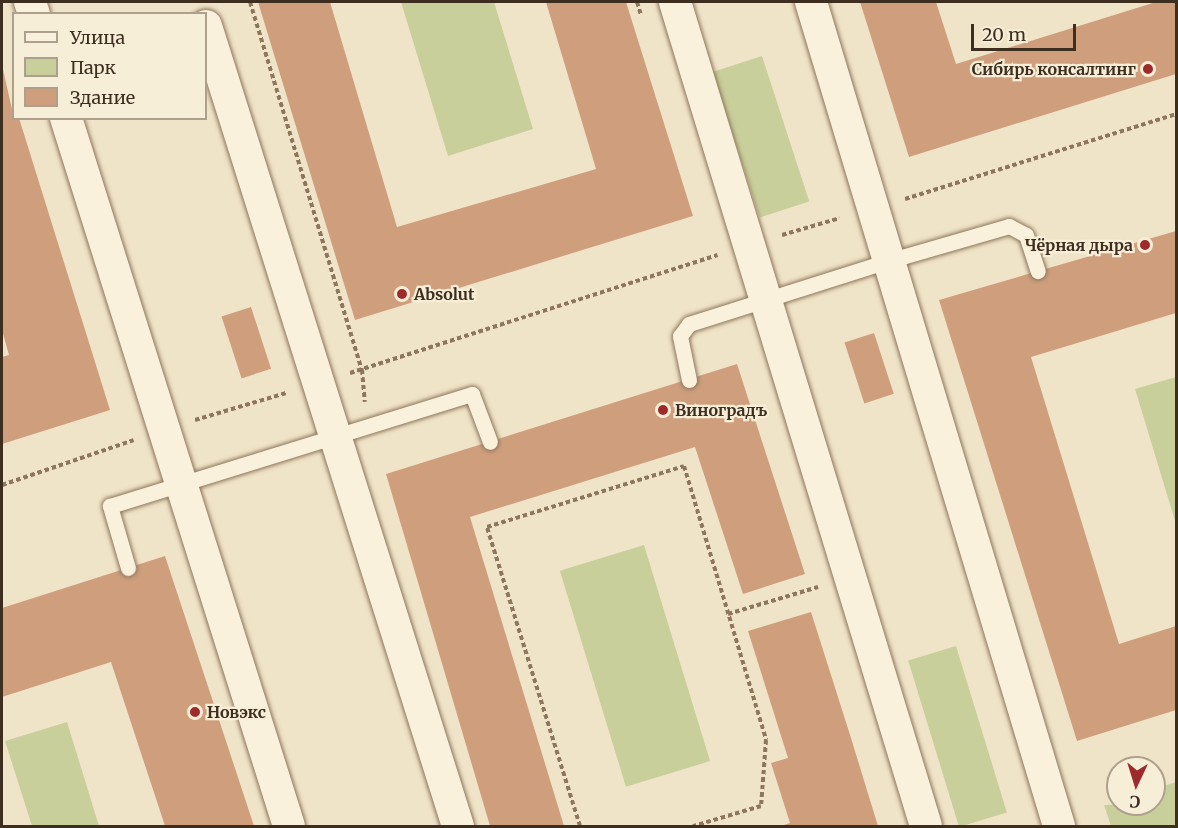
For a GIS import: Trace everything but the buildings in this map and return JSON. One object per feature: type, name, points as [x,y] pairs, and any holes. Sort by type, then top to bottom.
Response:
[{"type":"street","points":[[675,2],[747,246],[926,826]]},
{"type":"street","points":[[811,2],[1059,826]]},
{"type":"street","points":[[207,29],[315,384],[458,826]]},
{"type":"street","points":[[67,120],[179,484],[289,826]]},
{"type":"lane","points":[[689,380],[680,336],[689,324],[888,261],[1009,226],[1026,235],[1038,271]]},
{"type":"lane","points":[[128,568],[110,506],[472,394],[490,442]]},
{"type":"path","points":[[250,2],[362,370],[367,427]]},
{"type":"path","points":[[2,485],[162,430],[362,370],[747,246],[1176,114]]},
{"type":"path","points":[[580,826],[487,527],[684,466],[766,740],[761,806],[693,826]]},
{"type":"path","points":[[728,614],[822,586]]},
{"type":"green space","points":[[401,2],[494,2],[533,129],[448,156]]},
{"type":"green space","points":[[762,56],[809,202],[760,218],[713,72]]},
{"type":"green space","points":[[1176,377],[1176,524],[1135,389]]},
{"type":"green space","points":[[644,545],[710,761],[626,787],[560,571]]},
{"type":"green space","points":[[956,646],[1007,812],[959,826],[908,661]]},
{"type":"green space","points":[[67,722],[99,826],[32,826],[5,741]]},
{"type":"green space","points":[[1176,782],[1176,826],[1111,826],[1108,816],[1166,816],[1166,785]]},
{"type":"place","name":"Сибирь консалтинг","points":[[1148,69]]},
{"type":"place","name":"Чёрная дыра","points":[[1145,245]]},
{"type":"place","name":"Absolut","points":[[402,294]]},
{"type":"place","name":"Виноградъ","points":[[663,410]]},
{"type":"place","name":"Новэкс","points":[[195,712]]}]
